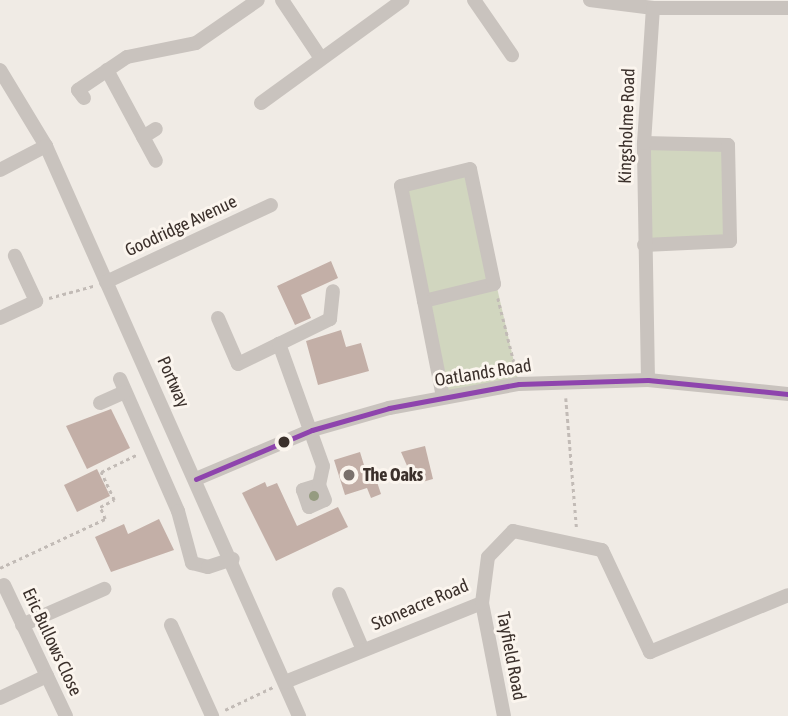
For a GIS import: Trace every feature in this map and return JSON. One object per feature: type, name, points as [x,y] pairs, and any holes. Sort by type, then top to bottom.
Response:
[{"type":"street","points":[[83,98],[78,90],[107,70],[147,49],[196,43],[258,0]]},
{"type":"street","points":[[282,0],[320,57]]},
{"type":"street","points":[[261,103],[320,57],[403,0]]},
{"type":"street","points":[[474,0],[512,55]]},
{"type":"street","points":[[590,0],[659,6],[788,8]]},
{"type":"street","name":"Kingsholme Road","points":[[648,380],[644,143],[659,6]]},
{"type":"street","name":"Portway","points":[[0,70],[46,146],[233,559],[299,716]]},
{"type":"street","points":[[107,70],[150,133],[156,161]]},
{"type":"street","points":[[644,143],[728,145],[730,241],[644,245]]},
{"type":"street","points":[[0,170],[46,146]]},
{"type":"street","points":[[424,301],[494,285],[470,169],[401,186],[443,397]]},
{"type":"street","name":"Goodridge Avenue","points":[[107,282],[271,205]]},
{"type":"street","points":[[0,318],[36,301],[15,256]]},
{"type":"street","points":[[218,318],[239,364],[330,319],[333,291]]},
{"type":"street","points":[[279,344],[323,466],[319,485]]},
{"type":"street","name":"Oatlands Road","points":[[196,479],[312,430],[443,397],[519,384],[648,380],[788,394]]},
{"type":"street","points":[[100,403],[123,386],[178,511],[192,563],[208,568],[233,559]]},
{"type":"street","name":"Stoneacre Road","points":[[285,682],[482,603],[488,557],[513,531],[602,550],[650,652],[788,595]]},
{"type":"street","name":"Eric Bullows Close","points":[[4,585],[66,716]]},
{"type":"street","points":[[23,625],[104,589]]},
{"type":"street","points":[[338,594],[363,650]]},
{"type":"street","name":"Tayfield Road","points":[[482,603],[503,716]]},
{"type":"street","points":[[171,625],[212,716]]},
{"type":"street","points":[[0,698],[47,676]]},
{"type":"path","points":[[36,301],[107,282]]},
{"type":"path","points":[[494,285],[519,384]]},
{"type":"path","points":[[565,382],[578,545]]},
{"type":"path","points":[[0,568],[105,519],[100,507],[114,500],[101,472],[147,450]]},
{"type":"path","points":[[212,716],[285,682]]},
{"type":"green space","points":[[644,143],[728,145],[730,241],[644,245]]},
{"type":"green space","points":[[470,169],[519,384],[443,397],[401,186]]},
{"type":"building","points":[[331,261],[338,278],[301,295],[311,318],[295,325],[277,286]]},
{"type":"building","points":[[341,330],[346,347],[361,343],[369,371],[318,385],[306,341]]},
{"type":"building","points":[[111,409],[130,448],[87,469],[66,426]]},
{"type":"building","points":[[425,446],[433,479],[415,484],[401,452]]},
{"type":"building","name":"The Oaks","points":[[360,452],[367,475],[374,473],[381,494],[371,498],[367,488],[345,495],[334,460]]},
{"type":"building","points":[[97,469],[110,496],[77,512],[64,485]]},
{"type":"building","points":[[265,482],[267,487],[277,483],[297,526],[338,507],[348,527],[276,561],[242,493]]},
{"type":"building","points":[[159,519],[174,550],[111,572],[95,537],[124,524],[128,534]]},
{"type":"transit line","points":[[196,479],[312,430],[389,408],[519,384],[648,380],[788,394]]},
{"type":"place","name":"The Oaks","points":[[349,475]]}]
